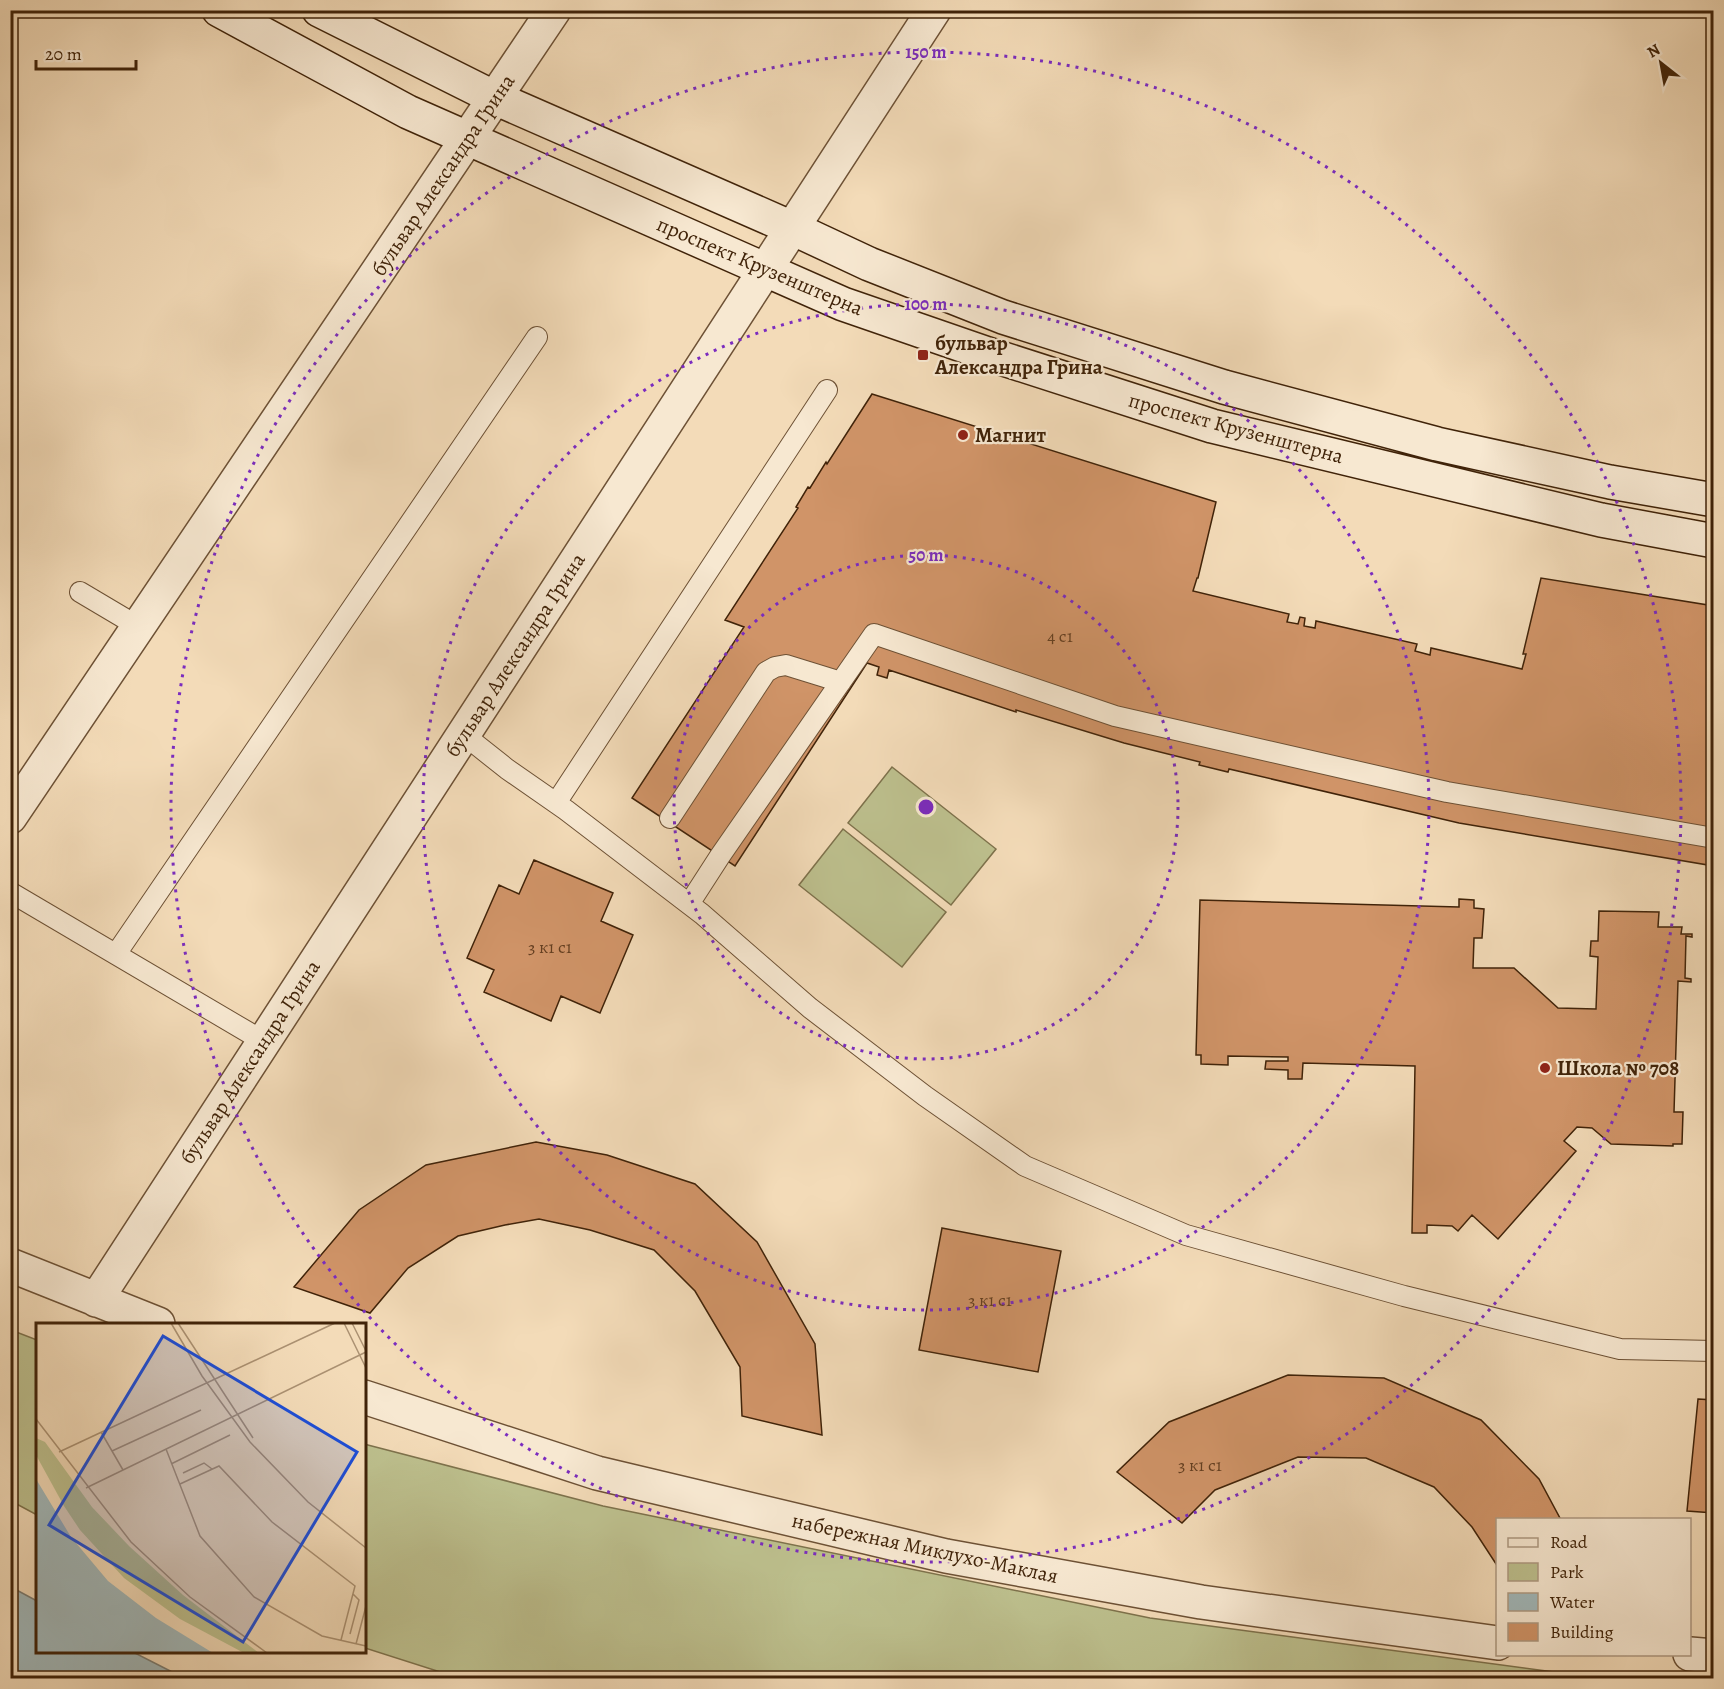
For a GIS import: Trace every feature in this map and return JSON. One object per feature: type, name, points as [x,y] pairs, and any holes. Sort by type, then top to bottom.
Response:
[{"type":"street","name":"проспект Крузенштерна","points":[[219,10],[408,112],[843,304],[985,353],[1212,426],[1601,520],[1713,541]]},
{"type":"street","name":"проспект Крузенштерна","points":[[318,10],[495,98],[869,264],[1003,316],[1224,387],[1437,444],[1610,482],[1713,500]]},
{"type":"street","name":"бульвар Александра Грина","points":[[10,816],[554,10]]},
{"type":"street","name":"бульвар Александра Грина","points":[[96,1300],[934,10]]},
{"type":"street","points":[[10,1265],[155,1323]]},
{"type":"street","name":"набережная Миклухо-Маклая","points":[[366,1399],[597,1473],[946,1556],[1202,1602],[1496,1643]]},
{"type":"street","points":[[1691,1654],[1713,1656]]},
{"type":"lane","points":[[116,954],[537,337]]},
{"type":"lane","points":[[556,803],[827,390]]},
{"type":"lane","points":[[80,592],[139,627]]},
{"type":"lane","points":[[689,904],[874,634],[1115,716],[1447,792],[1713,837]]},
{"type":"lane","points":[[670,818],[766,672],[786,665],[841,682]]},
{"type":"lane","points":[[463,734],[689,904],[810,1008],[925,1096],[1016,1160],[1036,1171],[1186,1235],[1404,1296],[1620,1348],[1713,1351]]},
{"type":"lane","points":[[10,892],[264,1041]]},
{"type":"green space","points":[[892,767],[996,849],[951,905],[848,823]]},
{"type":"green space","points":[[843,829],[946,912],[902,967],[799,885]]},
{"type":"green space","points":[[11,1330],[36,1340],[36,1514],[11,1501]]},
{"type":"green space","points":[[366,1445],[603,1506],[1150,1618],[1599,1678],[459,1678],[366,1648]]},
{"type":"water","points":[[11,1587],[36,1600],[36,1653],[135,1653],[184,1678],[11,1678]]},
{"type":"building","points":[[872,394],[1216,502],[1193,591],[1289,614],[1287,622],[1298,624],[1300,617],[1305,618],[1304,626],[1315,628],[1316,621],[1417,644],[1415,651],[1430,655],[1431,648],[1522,669],[1526,654],[1523,654],[1541,578],[1714,606],[1714,866],[1459,823],[1229,769],[1228,772],[1016,710],[1016,712],[889,670],[887,678],[877,675],[879,667],[867,663],[735,866],[632,798],[744,627],[725,620],[798,508],[796,507],[808,487],[810,488],[826,462],[827,464]]},
{"type":"building","points":[[534,860],[613,893],[601,921],[633,935],[600,1013],[561,996],[551,1021],[484,992],[494,970],[467,958],[499,885],[519,894]]},
{"type":"building","name":"Школа № 708","points":[[1459,899],[1474,900],[1474,908],[1484,909],[1482,938],[1474,938],[1473,968],[1514,968],[1558,1008],[1596,1009],[1598,957],[1590,956],[1591,941],[1598,941],[1599,911],[1659,912],[1658,927],[1682,927],[1681,934],[1692,934],[1692,937],[1686,936],[1685,978],[1691,979],[1691,982],[1678,981],[1674,1112],[1683,1112],[1682,1144],[1673,1144],[1673,1146],[1611,1144],[1592,1128],[1577,1127],[1564,1141],[1576,1151],[1498,1239],[1472,1215],[1458,1231],[1452,1226],[1427,1225],[1427,1233],[1412,1233],[1415,1066],[1303,1063],[1302,1079],[1288,1079],[1288,1070],[1265,1069],[1266,1061],[1288,1061],[1288,1057],[1228,1056],[1228,1065],[1201,1064],[1201,1055],[1196,1055],[1200,900],[1459,907]]},
{"type":"building","points":[[536,1142],[607,1155],[695,1184],[757,1242],[815,1344],[822,1435],[742,1416],[740,1367],[695,1291],[654,1250],[590,1230],[539,1219],[458,1236],[408,1268],[370,1313],[294,1287],[359,1210],[426,1165]]},
{"type":"building","points":[[942,1228],[1061,1251],[1038,1372],[919,1350]]},
{"type":"building","points":[[1288,1375],[1384,1378],[1481,1420],[1539,1479],[1560,1518],[1496,1518],[1496,1564],[1472,1527],[1434,1487],[1366,1458],[1298,1457],[1215,1490],[1182,1523],[1117,1472],[1169,1422]]},
{"type":"building","points":[[1698,1399],[1714,1400],[1714,1513],[1687,1511]]},
{"type":"place","name":"бульвар Александра Грина","points":[[923,355]]},
{"type":"place","name":"Магнит","points":[[963,435]]},
{"type":"place","name":"Школа № 708","points":[[1545,1068]]}]
